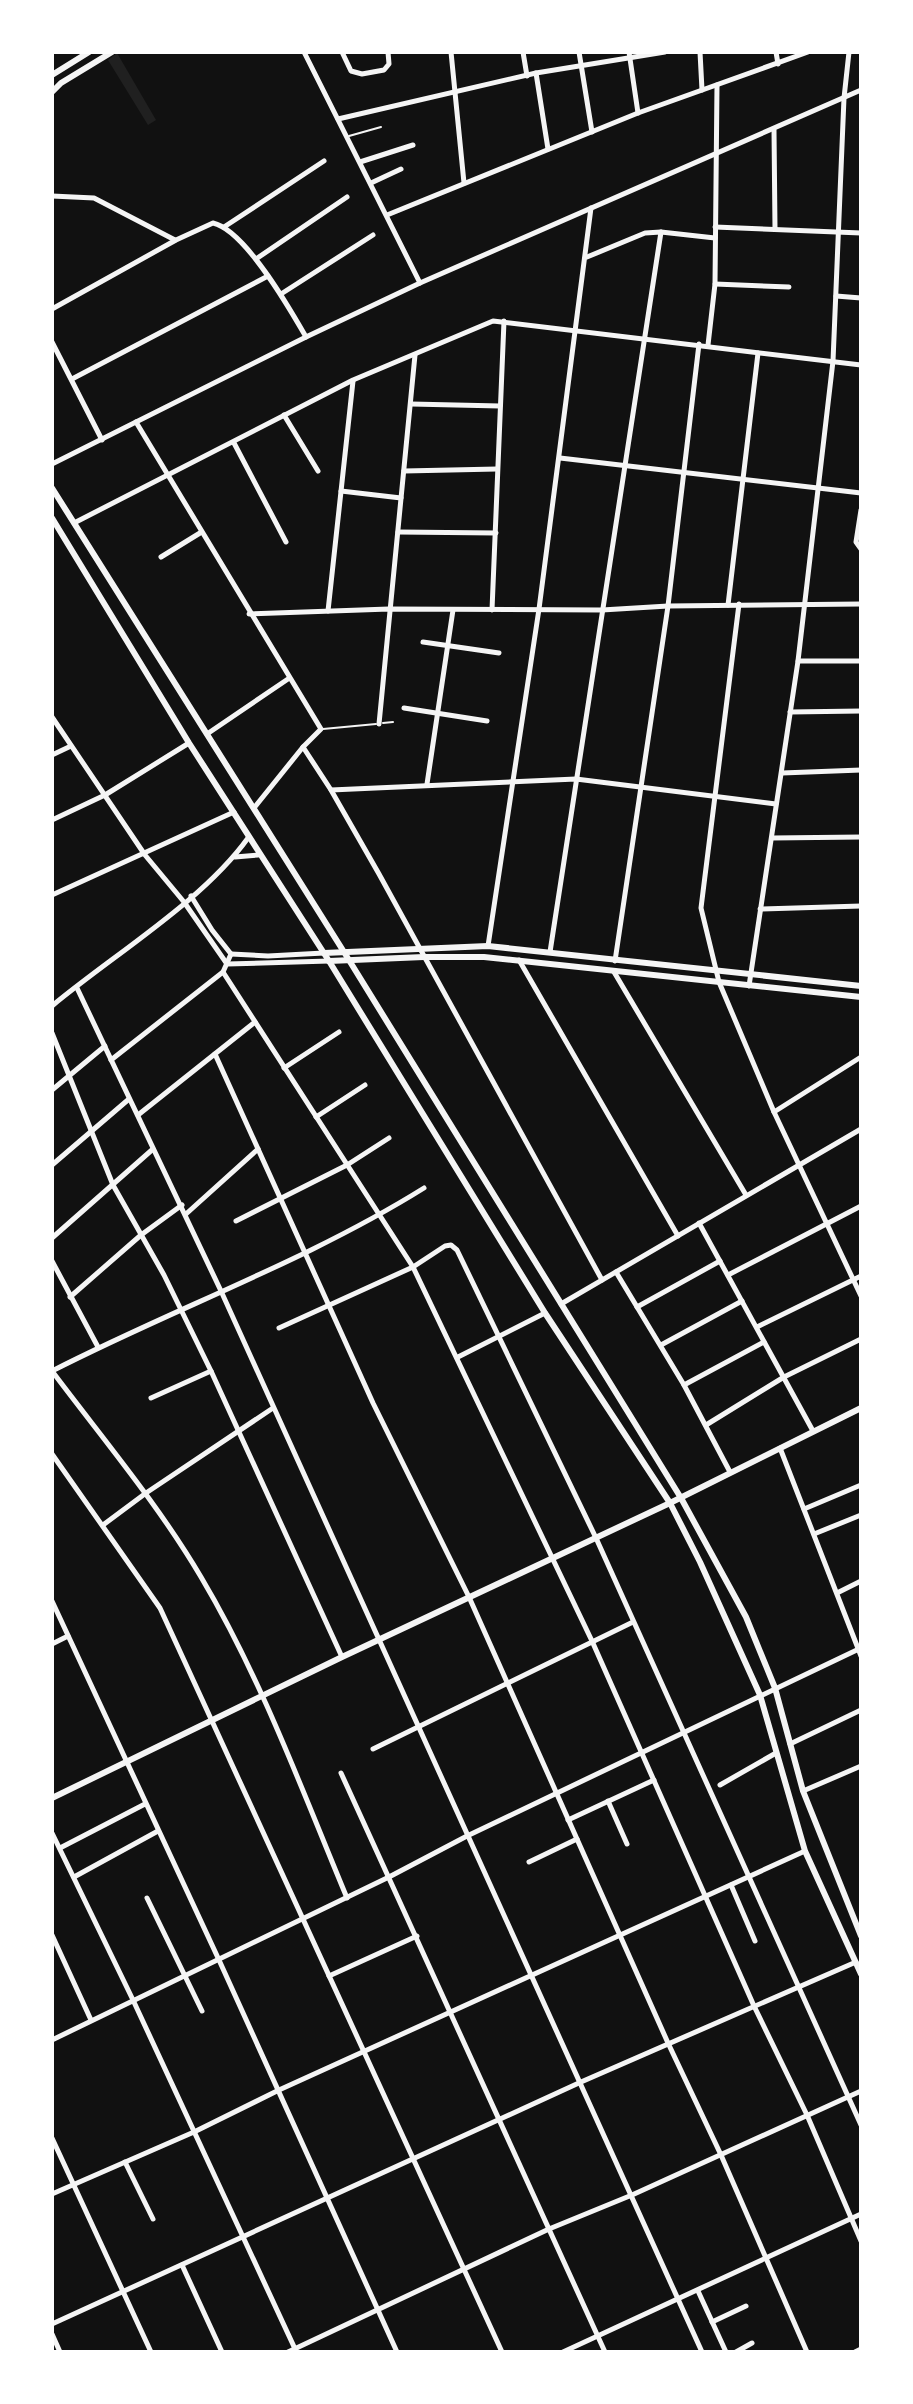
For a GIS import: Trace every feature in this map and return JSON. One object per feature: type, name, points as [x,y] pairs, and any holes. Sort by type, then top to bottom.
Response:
[{"type":"main road","points":[[52,75],[89,52]]},
{"type":"main road","points":[[52,92],[112,52]]},
{"type":"main road","points":[[52,488],[344,952],[681,1498],[746,1617],[775,1688],[803,1791],[861,1936]]},
{"type":"main road","points":[[52,518],[56,531],[258,855],[324,953],[545,1313],[670,1503],[760,1695],[805,1851],[861,1974]]},
{"type":"main road","points":[[324,953],[488,946],[861,986]]},
{"type":"main road","points":[[329,961],[424,957],[519,960],[861,997]]},
{"type":"main road","points":[[52,1798],[342,1657],[681,1498],[861,1408]]},
{"type":"street","points":[[304,52],[420,283]]},
{"type":"street","points":[[342,52],[351,71],[356,74],[381,73],[389,64],[388,52]]},
{"type":"street","points":[[451,52],[464,183]]},
{"type":"street","points":[[523,52],[527,76]]},
{"type":"street","points":[[579,52],[592,132]]},
{"type":"street","points":[[338,119],[536,73],[630,55],[665,52]]},
{"type":"street","points":[[700,52],[702,90]]},
{"type":"street","points":[[776,52],[778,64]]},
{"type":"street","points":[[387,215],[638,113],[808,52]]},
{"type":"street","points":[[749,986],[798,661],[833,361],[844,98],[849,52]]},
{"type":"street","points":[[630,55],[638,113]]},
{"type":"street","points":[[536,73],[548,149]]},
{"type":"street","points":[[708,345],[715,284],[717,85]]},
{"type":"street","points":[[52,464],[420,283],[861,90]]},
{"type":"street","points":[[774,130],[775,229]]},
{"type":"street","points":[[360,162],[413,145]]},
{"type":"street","points":[[224,227],[324,161]]},
{"type":"street","points":[[371,183],[401,169]]},
{"type":"street","points":[[52,196],[94,198],[176,240]]},
{"type":"street","points":[[256,259],[347,197]]},
{"type":"street","points":[[488,946],[539,609],[591,207]]},
{"type":"street","points":[[52,309],[176,240],[213,223],[224,227],[256,259],[306,337]]},
{"type":"street","points":[[715,227],[861,233]]},
{"type":"street","points":[[586,257],[636,235],[661,232],[715,238]]},
{"type":"street","points":[[550,952],[661,232]]},
{"type":"street","points":[[281,294],[373,235]]},
{"type":"street","points":[[72,379],[268,276]]},
{"type":"street","points":[[715,284],[789,287]]},
{"type":"street","points":[[836,296],[861,298]]},
{"type":"street","points":[[492,610],[504,321]]},
{"type":"street","points":[[74,523],[353,380],[489,322],[504,321],[646,337],[861,365]]},
{"type":"street","points":[[52,342],[102,440]]},
{"type":"street","points":[[615,961],[668,606],[699,344]]},
{"type":"street","points":[[728,605],[758,353]]},
{"type":"street","points":[[379,724],[415,355]]},
{"type":"street","points":[[328,611],[353,380]]},
{"type":"street","points":[[411,404],[500,406]]},
{"type":"street","points":[[284,415],[318,471]]},
{"type":"street","points":[[136,422],[200,533],[321,729],[254,808]]},
{"type":"street","points":[[234,443],[286,542]]},
{"type":"street","points":[[560,458],[861,493]]},
{"type":"street","points":[[404,471],[497,469]]},
{"type":"street","points":[[341,491],[401,498]]},
{"type":"street","points":[[861,513],[856,542],[861,549]]},
{"type":"street","points":[[398,532],[496,533]]},
{"type":"street","points":[[161,557],[200,533]]},
{"type":"street","points":[[249,614],[389,609],[602,610],[739,604],[861,604]]},
{"type":"street","points":[[739,604],[701,900],[719,982],[774,1112],[861,1296]]},
{"type":"street","points":[[427,784],[453,610]]},
{"type":"street","points":[[423,642],[499,653]]},
{"type":"street","points":[[798,661],[861,661]]},
{"type":"street","points":[[207,734],[288,679]]},
{"type":"street","points":[[404,708],[487,721]]},
{"type":"street","points":[[790,712],[861,711]]},
{"type":"street","points":[[52,717],[145,855],[184,902],[227,964]]},
{"type":"street","points":[[52,820],[105,795],[189,743]]},
{"type":"street","points":[[52,755],[71,746]]},
{"type":"street","points":[[303,747],[331,790],[602,1280]]},
{"type":"street","points":[[782,773],[861,770]]},
{"type":"street","points":[[331,790],[576,779],[776,804]]},
{"type":"street","points":[[52,895],[234,812]]},
{"type":"street","points":[[772,838],[861,837]]},
{"type":"street","points":[[52,1006],[191,896],[234,857],[248,838]]},
{"type":"street","points":[[234,857],[258,855]]},
{"type":"street","points":[[191,896],[231,954],[324,953]]},
{"type":"street","points":[[760,909],[861,906]]},
{"type":"street","points":[[111,1060],[223,972],[231,954]]},
{"type":"street","points":[[519,960],[678,1236]]},
{"type":"street","points":[[227,964],[329,961]]},
{"type":"street","points":[[223,972],[413,1267],[592,1641],[861,2241]]},
{"type":"street","points":[[614,972],[746,1195]]},
{"type":"street","points":[[77,988],[182,1205],[702,2352]]},
{"type":"street","points":[[52,992],[58,1001]]},
{"type":"street","points":[[138,1115],[255,1022]]},
{"type":"street","points":[[284,1068],[339,1032]]},
{"type":"street","points":[[52,1033],[113,1185],[211,1371],[342,1657]]},
{"type":"street","points":[[52,1090],[105,1046]]},
{"type":"street","points":[[215,1054],[373,1403],[469,1597],[807,2352]]},
{"type":"street","points":[[774,1112],[861,1057]]},
{"type":"street","points":[[316,1117],[365,1085]]},
{"type":"street","points":[[52,1165],[129,1099]]},
{"type":"street","points":[[561,1304],[861,1129]]},
{"type":"street","points":[[236,1221],[347,1165],[389,1138]]},
{"type":"street","points":[[52,1238],[153,1149]]},
{"type":"street","points":[[186,1214],[258,1149]]},
{"type":"street","points":[[347,1898],[263,1697],[201,1578],[146,1493],[52,1371],[306,1253],[380,1215],[424,1188]]},
{"type":"street","points":[[70,1297],[141,1235],[182,1205]]},
{"type":"street","points":[[728,1275],[861,1206]]},
{"type":"street","points":[[699,1223],[813,1431]]},
{"type":"street","points":[[279,1328],[413,1267],[445,1246],[451,1245],[457,1250],[596,1538],[861,2125]]},
{"type":"street","points":[[52,1261],[98,1347]]},
{"type":"street","points":[[637,1307],[720,1261]]},
{"type":"street","points":[[616,1272],[684,1385],[730,1472]]},
{"type":"street","points":[[757,1327],[861,1276]]},
{"type":"street","points":[[661,1345],[742,1301]]},
{"type":"street","points":[[458,1357],[545,1313]]},
{"type":"street","points":[[706,1425],[784,1377],[861,1339]]},
{"type":"street","points":[[684,1385],[765,1342]]},
{"type":"street","points":[[151,1398],[211,1371]]},
{"type":"street","points":[[103,1525],[273,1408]]},
{"type":"street","points":[[52,2040],[347,1898],[467,1836],[558,1795],[760,1695],[860,1651],[780,1447]]},
{"type":"street","points":[[52,1454],[160,1608],[502,2352]]},
{"type":"street","points":[[804,1509],[861,1485]]},
{"type":"street","points":[[814,1534],[861,1515]]},
{"type":"street","points":[[837,1593],[861,1581]]},
{"type":"street","points":[[52,1601],[397,2352]]},
{"type":"street","points":[[373,1749],[633,1622]]},
{"type":"street","points":[[52,1644],[68,1636]]},
{"type":"street","points":[[789,1744],[861,1710]]},
{"type":"street","points":[[720,1785],[776,1753]]},
{"type":"street","points":[[803,1791],[861,1766]]},
{"type":"street","points":[[341,1773],[605,2352]]},
{"type":"street","points":[[568,1820],[654,1780]]},
{"type":"street","points":[[608,1801],[627,1844]]},
{"type":"street","points":[[60,1848],[145,1804]]},
{"type":"street","points":[[74,1877],[158,1831]]},
{"type":"street","points":[[52,1833],[296,2350]]},
{"type":"street","points":[[529,1862],[577,1839]]},
{"type":"street","points":[[52,2194],[194,2132],[531,1974],[805,1851]]},
{"type":"street","points":[[731,1885],[755,1941]]},
{"type":"street","points":[[147,1898],[202,2011]]},
{"type":"street","points":[[52,1935],[91,2020]]},
{"type":"street","points":[[329,1976],[417,1936]]},
{"type":"street","points":[[52,2324],[581,2082],[856,1962]]},
{"type":"street","points":[[288,2352],[549,2229],[632,2195],[861,2091]]},
{"type":"street","points":[[52,2138],[151,2352]]},
{"type":"street","points":[[125,2162],[153,2219]]},
{"type":"street","points":[[563,2352],[861,2214]]},
{"type":"street","points":[[182,2265],[222,2352]]},
{"type":"street","points":[[698,2291],[726,2352]]},
{"type":"street","points":[[712,2322],[746,2306]]},
{"type":"street","points":[[52,2334],[60,2352]]},
{"type":"street","points":[[736,2352],[752,2343]]},
{"type":"street","points":[[855,2352],[861,2349]]},
{"type":"lane","points":[[347,137],[381,127]]},
{"type":"lane","points":[[321,729],[393,722]]},
{"type":"shaded area","points":[[117,53],[156,120],[148,125],[108,60]]}]
